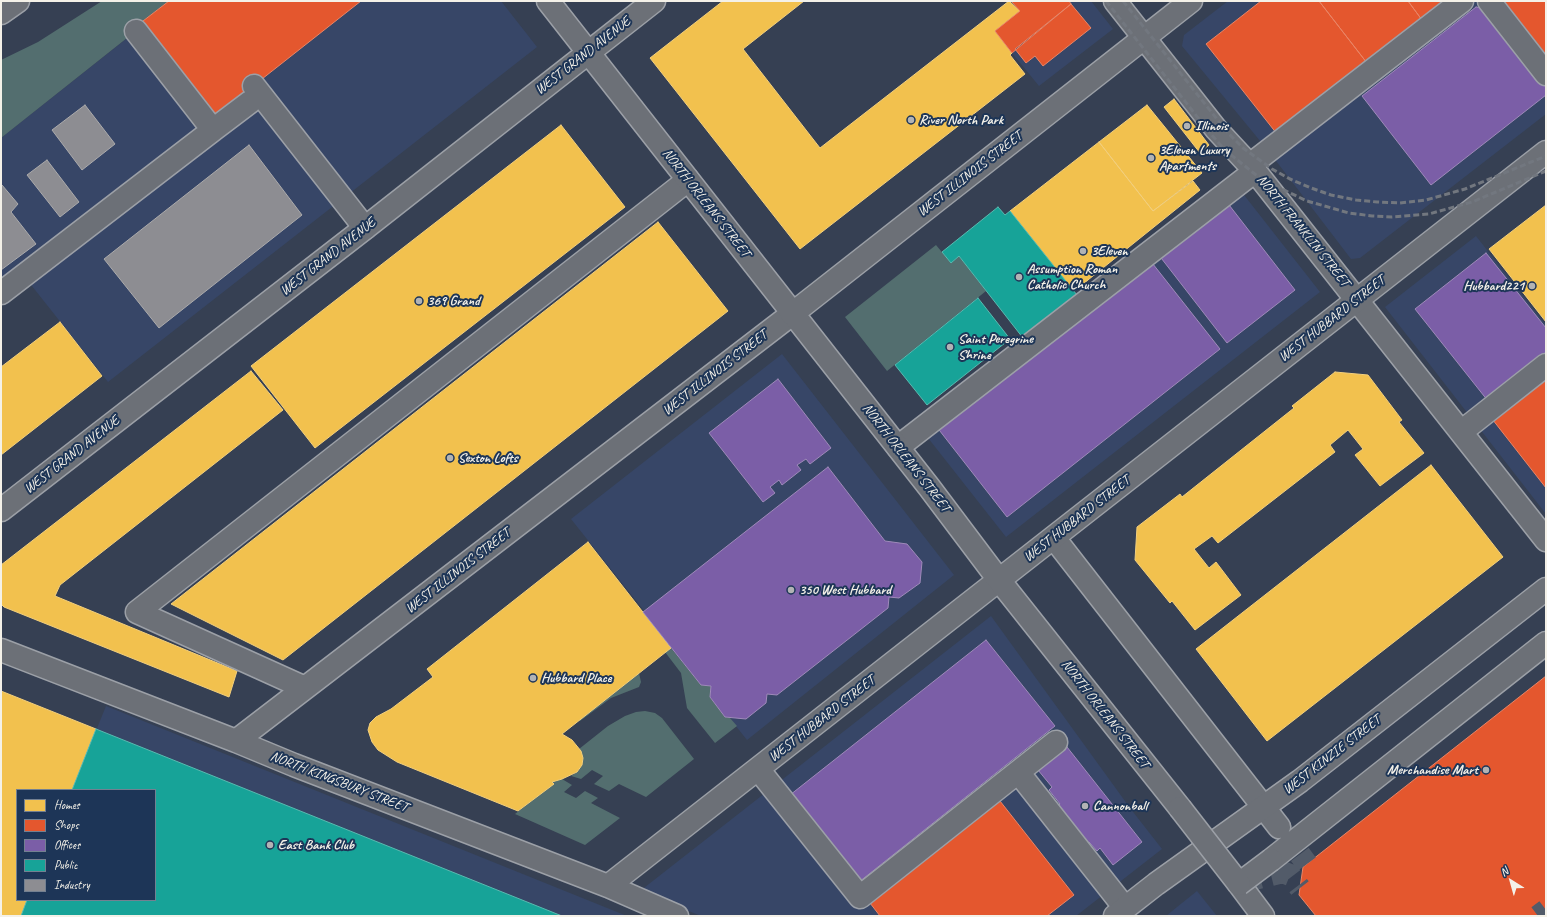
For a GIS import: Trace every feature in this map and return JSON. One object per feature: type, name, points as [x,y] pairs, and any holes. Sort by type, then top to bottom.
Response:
[{"type":"main road","points":[[1,13],[18,1]]},
{"type":"main road","name":"NORTH ORLEANS STREET","points":[[548,1],[1263,916]]},
{"type":"main road","name":"WEST GRAND AVENUE","points":[[1,510],[365,228],[654,1]]},
{"type":"main road","name":"NORTH FRANKLIN STREET","points":[[1115,1],[1216,129],[1253,168],[1546,540]]},
{"type":"main road","name":"WEST ILLINOIS STREET","points":[[236,741],[792,314],[1191,1]]},
{"type":"main road","points":[[898,447],[1253,168],[1462,1]]},
{"type":"main road","points":[[1489,1],[1546,74]]},
{"type":"main road","points":[[136,31],[213,130]]},
{"type":"main road","points":[[1,293],[213,130],[252,94],[365,228]]},
{"type":"main road","name":"WEST HUBBARD STREET","points":[[608,886],[1546,152]]},
{"type":"main road","points":[[305,688],[137,612],[688,180]]},
{"type":"main road","points":[[1461,432],[1546,366]]},
{"type":"main road","points":[[1054,538],[1279,827]]},
{"type":"main road","name":"WEST KINZIE STREET","points":[[1120,912],[1156,884],[1300,781],[1546,589]]},
{"type":"main road","points":[[1239,884],[1546,644]]},
{"type":"main road","name":"NORTH KINGSBURY STREET","points":[[1,650],[236,741],[294,766],[608,886],[676,916]]},
{"type":"main road","points":[[758,769],[860,897],[1056,742]]},
{"type":"main road","points":[[1018,772],[1120,912]]},
{"type":"shaded area","points":[[174,1],[501,1],[537,47],[108,382],[24,276],[1,293],[1,138]]},
{"type":"shaded area","points":[[1009,1],[1091,1],[1113,29],[1039,86],[985,20]]},
{"type":"shaded area","points":[[1228,1],[1546,1],[1546,114],[1360,258],[1351,259],[1270,153],[1182,46],[1184,35]]},
{"type":"shaded area","points":[[1237,186],[1320,292],[1006,537],[921,429]]},
{"type":"shaded area","points":[[1476,236],[1546,325],[1546,514],[1385,307]]},
{"type":"shaded area","points":[[782,354],[954,575],[747,740],[571,519]]},
{"type":"shaded area","points":[[991,616],[1130,808],[1162,849],[1076,916],[701,916],[640,891]]},
{"type":"shaded area","name":"East Bank Club","points":[[106,706],[627,916],[21,916],[156,901],[156,789],[72,789]]},
{"type":"shaded area","points":[[1197,891],[1217,916],[1166,916],[1182,903]]},
{"type":"green space","points":[[102,1],[169,1],[125,35],[127,38],[1,138],[1,60],[38,42]]},
{"type":"green space","points":[[936,245],[951,263],[959,256],[986,291],[887,371],[845,317]]},
{"type":"green space","points":[[671,648],[701,685],[711,686],[710,697],[725,717],[730,718],[737,726],[715,743],[687,708],[681,673],[665,652]]},
{"type":"green space","points":[[639,673],[641,682],[639,687],[611,698],[580,721],[579,720]]},
{"type":"green space","points":[[645,711],[655,713],[662,718],[694,759],[646,797],[619,784],[609,791],[594,784],[603,776],[592,770],[581,779],[571,776],[577,772],[582,765],[583,758],[579,749],[608,726],[625,716],[636,712]]},
{"type":"green space","points":[[562,779],[572,785],[564,792],[576,798],[585,791],[598,798],[591,803],[620,818],[585,845],[515,814],[553,784],[552,782]]},
{"type":"building: Homes","name":"River North Park","points":[[723,1],[804,1],[743,49],[820,148],[1009,1],[1020,11],[995,31],[1012,53],[1010,55],[1025,74],[800,249],[650,58]]},
{"type":"building: Homes","name":"Illinois","points":[[1174,99],[1209,145],[1200,153],[1164,107]]},
{"type":"building: Homes","name":"3Eleven Luxury Apartments","points":[[1147,105],[1202,173],[1153,211],[1099,142]]},
{"type":"building: Homes","name":"369 Grand","points":[[561,125],[625,207],[315,448],[251,366]]},
{"type":"building: Homes","name":"3Eleven","points":[[1099,142],[1153,211],[1193,181],[1200,190],[1073,292],[1010,211]]},
{"type":"building: Homes","name":"Hubbard221","points":[[1546,205],[1546,322],[1489,249]]},
{"type":"building: Homes","name":"Sexton Lofts","points":[[658,222],[728,311],[283,660],[171,604]]},
{"type":"building: Homes","points":[[60,322],[102,376],[1,455],[1,367]]},
{"type":"building: Homes","points":[[251,371],[283,410],[60,585],[55,596],[237,671],[229,697],[4,607],[1,604],[1,565]]},
{"type":"building: Homes","points":[[1335,372],[1368,375],[1402,420],[1399,422],[1424,453],[1380,486],[1355,455],[1363,449],[1348,430],[1330,445],[1335,452],[1218,543],[1212,536],[1194,549],[1209,568],[1216,562],[1241,595],[1195,630],[1172,601],[1170,603],[1135,560],[1137,527],[1180,494],[1182,497],[1294,408],[1292,406]]},
{"type":"building: Homes","points":[[1431,465],[1503,557],[1267,741],[1196,649]]},
{"type":"building: Homes","name":"Hubbard Place","points":[[588,542],[671,648],[562,734],[572,740],[581,751],[583,758],[582,765],[577,772],[552,782],[554,784],[518,811],[397,762],[378,750],[372,742],[368,730],[370,723],[376,717],[391,709],[433,677],[427,669]]},
{"type":"building: Homes","points":[[1,691],[96,729],[72,789],[16,789],[16,901],[27,901],[21,916],[1,916]]},
{"type":"building: Shops","points":[[169,1],[361,1],[215,116],[143,21]]},
{"type":"building: Shops","points":[[1011,1],[1069,1],[1071,4],[1012,53],[995,31],[1020,11]]},
{"type":"building: Shops","points":[[1261,1],[1319,1],[1367,63],[1277,134],[1206,44]]},
{"type":"building: Shops","points":[[1319,1],[1408,1],[1422,20],[1367,63]]},
{"type":"building: Shops","points":[[1408,1],[1447,1],[1422,20]]},
{"type":"building: Shops","points":[[1499,1],[1546,1],[1546,61]]},
{"type":"building: Shops","points":[[1071,4],[1091,28],[1043,66],[1035,56],[1026,63],[1015,49]]},
{"type":"building: Shops","points":[[1546,370],[1546,488],[1489,415]]},
{"type":"building: Shops","name":"Merchandise Mart","points":[[1546,676],[1546,916],[1316,916],[1299,895],[1303,867]]},
{"type":"building: Shops","points":[[1000,801],[1074,895],[1047,916],[880,916],[870,903]]},
{"type":"building: Offices","points":[[1476,7],[1485,8],[1546,86],[1546,95],[1431,185],[1362,96]]},
{"type":"building: Offices","points":[[1226,201],[1295,290],[1227,343],[1158,254]]},
{"type":"building: Offices","points":[[1486,253],[1546,328],[1546,355],[1488,401],[1415,309]]},
{"type":"building: Offices","points":[[1149,259],[1220,349],[1007,517],[936,426]]},
{"type":"building: Offices","points":[[778,379],[831,448],[810,464],[806,459],[797,465],[801,470],[782,485],[779,480],[770,487],[775,493],[763,502],[709,433]]},
{"type":"building: Offices","name":"350 West Hubbard","points":[[828,467],[885,541],[907,544],[922,562],[920,583],[899,598],[889,597],[888,608],[777,695],[767,694],[766,703],[746,719],[725,717],[710,697],[711,686],[701,685],[643,612]]},
{"type":"building: Offices","points":[[986,640],[1055,726],[859,882],[790,795]]},
{"type":"building: Offices","name":"Cannonball","points":[[1067,747],[1142,842],[1113,865],[1100,848],[1097,851],[1089,842],[1084,846],[1055,808],[1060,804],[1049,790],[1052,787],[1038,770]]},
{"type":"building: Public","name":"Assumption Roman Catholic Church","points":[[998,207],[1005,215],[1010,211],[1077,295],[1023,338],[959,256],[951,263],[942,252]]},
{"type":"building: Public","points":[[978,298],[1010,339],[927,405],[895,365]]},
{"type":"building: Public","name":"East Bank Club","points":[[96,729],[562,916],[21,916],[27,901],[156,901],[156,789],[72,789]]},
{"type":"building: Industry","points":[[85,105],[115,144],[82,170],[52,130]]},
{"type":"building: Industry","points":[[249,145],[302,215],[159,328],[104,259]]},
{"type":"building: Industry","points":[[47,160],[79,202],[60,217],[27,175]]},
{"type":"building: Industry","points":[[1,185],[18,204],[11,212],[36,244],[1,270]]},
{"type":"tunnel","points":[[1280,828],[1307,864]]},
{"type":"tunnel","points":[[1239,883],[1279,873],[1285,873],[1290,875],[1300,888]]},
{"type":"tunnel","points":[[1538,916],[1546,910]]},
{"type":"railway","points":[[1106,1],[1225,150],[1256,175],[1307,201],[1349,213],[1372,216],[1392,217],[1429,214],[1472,202],[1546,171]]},
{"type":"railway","points":[[1123,1],[1228,133],[1243,148],[1272,169],[1311,188],[1331,195],[1356,200],[1400,203],[1426,200],[1465,189],[1546,156]]},
{"type":"place","name":"River North Park","points":[[911,120]]},
{"type":"place","name":"Illinois","points":[[1187,126]]},
{"type":"place","name":"3Eleven Luxury Apartments","points":[[1151,158]]},
{"type":"place","name":"3Eleven","points":[[1083,251]]},
{"type":"place","name":"Assumption Roman Catholic Church","points":[[1019,277]]},
{"type":"place","name":"Hubbard221","points":[[1532,286]]},
{"type":"place","name":"369 Grand","points":[[419,301]]},
{"type":"place","name":"Saint Peregrine Shrine","points":[[950,347]]},
{"type":"place","name":"Sexton Lofts","points":[[450,458]]},
{"type":"place","name":"350 West Hubbard","points":[[791,590]]},
{"type":"place","name":"Hubbard Place","points":[[533,678]]},
{"type":"place","name":"Merchandise Mart","points":[[1486,770]]},
{"type":"place","name":"Cannonball","points":[[1085,806]]},
{"type":"place","name":"East Bank Club","points":[[270,845]]}]
